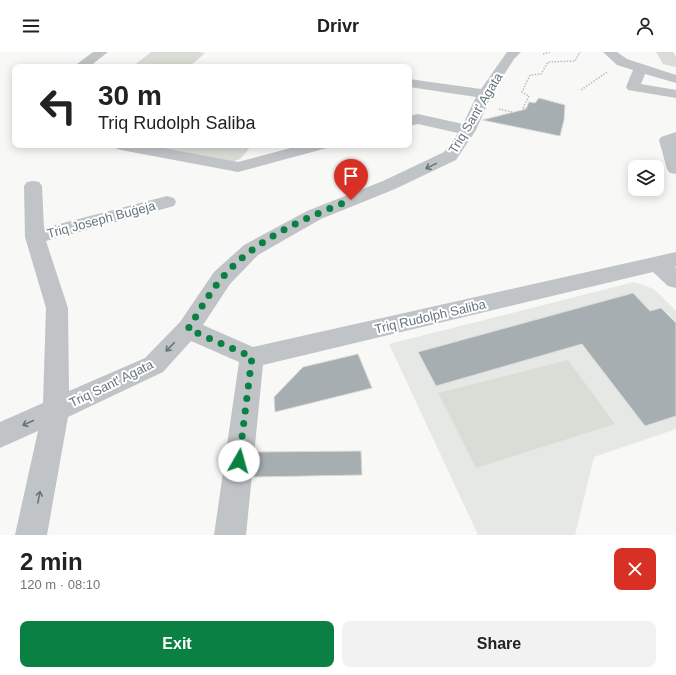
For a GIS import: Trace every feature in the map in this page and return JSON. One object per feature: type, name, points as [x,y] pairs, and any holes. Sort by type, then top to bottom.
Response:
[{"type":"street","points":[[84,64],[102,52]]},
{"type":"street","name":"Triq Sant' Agata","points":[[0,435],[154,365],[188,329],[222,278],[251,250],[314,215],[389,185],[450,156],[468,130],[485,94],[509,57],[515,52]]},
{"type":"street","points":[[609,52],[622,62],[676,78]]},
{"type":"street","points":[[640,68],[633,87],[676,94]]},
{"type":"street","points":[[412,83],[485,94]]},
{"type":"street","points":[[412,120],[418,119],[468,130]]},
{"type":"street","points":[[676,137],[667,140],[676,169]]},
{"type":"street","points":[[137,148],[238,167],[310,148]]},
{"type":"street","points":[[31,535],[56,410],[57,308],[35,238],[33,186]]},
{"type":"street","name":"Triq Joseph Buġeja","points":[[35,238],[167,202]]},
{"type":"street","points":[[667,261],[676,280]]},
{"type":"street","name":"Triq Rudolph Saliba","points":[[252,357],[667,261]]},
{"type":"street","points":[[188,329],[252,357],[230,535]]},
{"type":"path","points":[[544,54],[550,52]]},
{"type":"path","points":[[526,109],[523,108],[529,96],[522,92],[530,75],[541,74],[548,62],[575,61],[580,52]]},
{"type":"path","points":[[581,90],[622,62]]},
{"type":"shaded area","points":[[151,52],[205,53],[192,64],[136,64]]},
{"type":"shaded area","points":[[656,52],[673,52],[676,57],[676,67],[663,64]]},
{"type":"shaded area","points":[[159,148],[249,148],[240,159],[230,163]]},
{"type":"shaded area","points":[[634,282],[654,289],[676,311],[676,429],[594,457],[575,535],[478,535],[389,344]]},
{"type":"shaded area","points":[[568,360],[615,424],[476,468],[438,393]]},
{"type":"building","points":[[539,98],[565,105],[564,120],[560,136],[482,120],[526,109],[529,102],[535,103]]},
{"type":"building","points":[[633,293],[650,311],[661,308],[676,323],[676,416],[645,426],[582,344],[436,386],[418,352]]},
{"type":"building","points":[[358,354],[372,388],[275,412],[274,397],[303,367]]},
{"type":"building","points":[[361,451],[362,475],[253,477],[256,452]]},
{"type":"route","points":[[239,461],[252,357],[188,329],[222,278],[251,250],[314,215],[351,200]]}]
